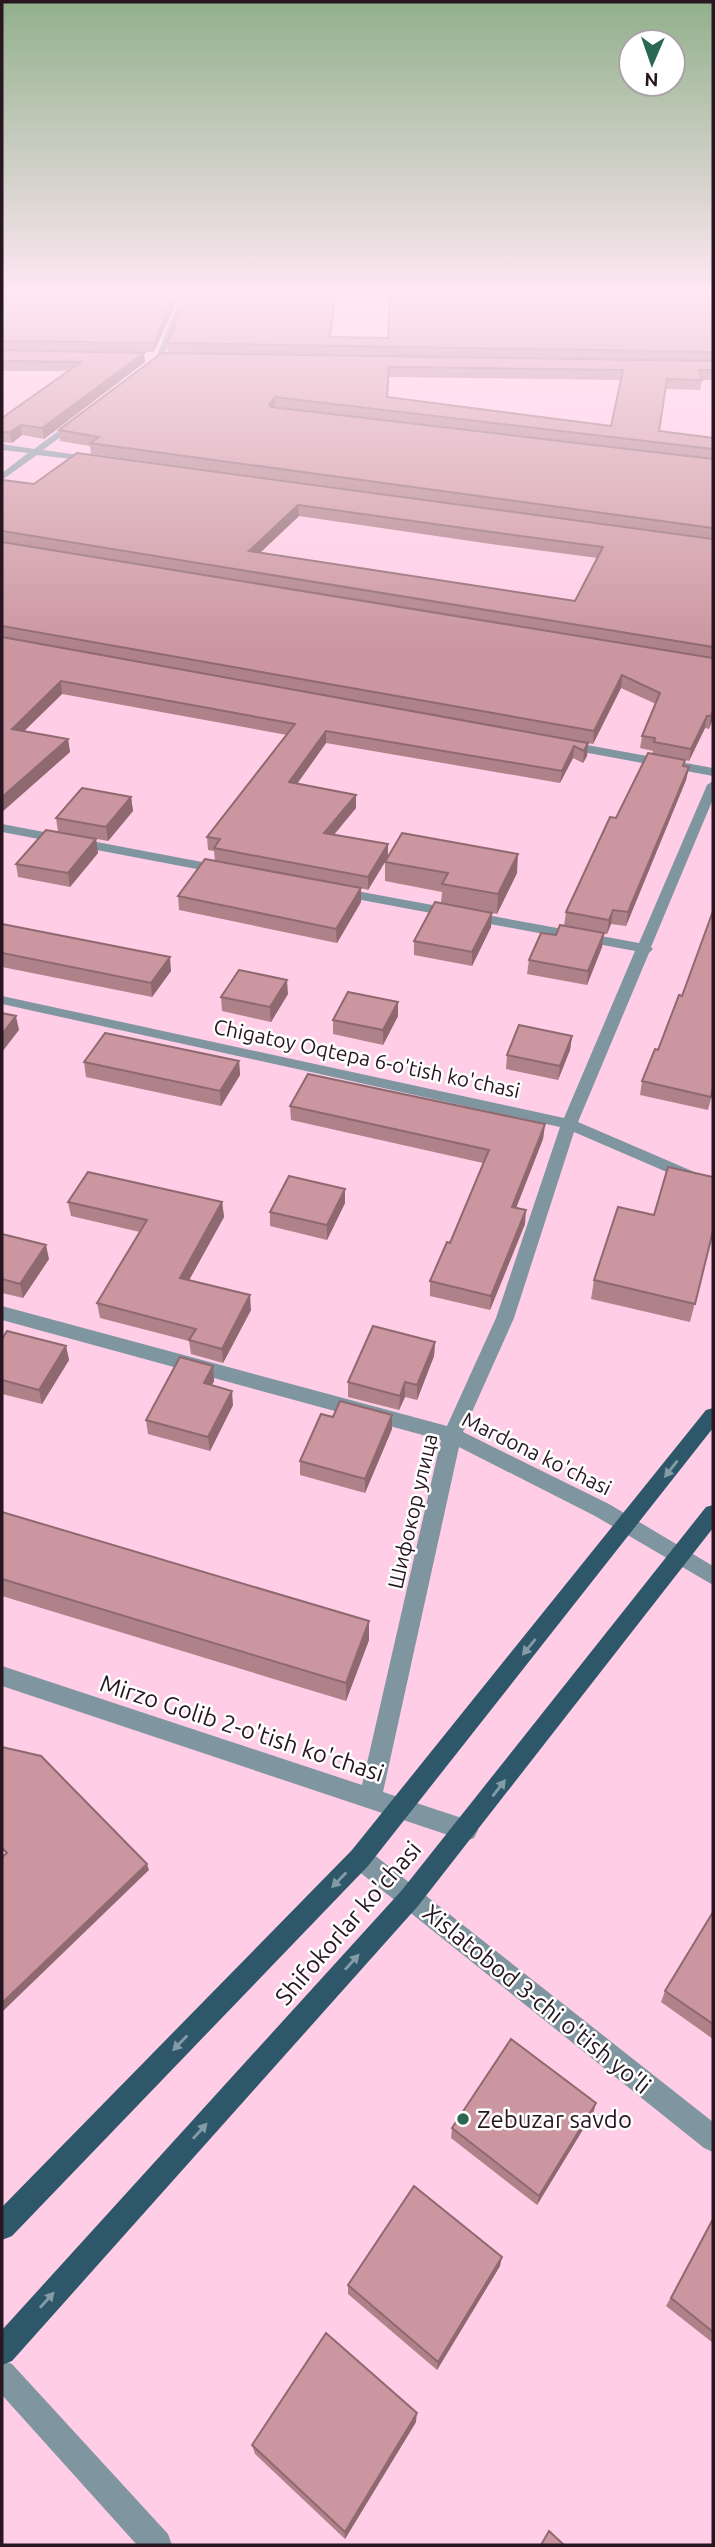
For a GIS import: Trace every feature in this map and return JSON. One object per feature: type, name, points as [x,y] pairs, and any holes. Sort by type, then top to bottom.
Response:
[{"type":"main road","name":"Shifokorlar ko'chasi","points":[[2,2226],[360,1858],[713,1415]]},
{"type":"main road","name":"Shifokorlar ko'chasi","points":[[2,2351],[410,1898],[713,1513]]},
{"type":"street","points":[[2,477],[86,413]]},
{"type":"street","points":[[2,447],[104,461]]},
{"type":"street","points":[[549,742],[713,772]]},
{"type":"street","name":"Шифокор улица","points":[[370,1798],[452,1435],[505,1318],[569,1124],[646,949],[713,785]]},
{"type":"street","points":[[2,828],[235,872]]},
{"type":"street","points":[[331,890],[646,949]]},
{"type":"street","name":"Chigatoy Oqtepa 6-o'tish ko'chasi","points":[[2,999],[569,1124],[713,1186]]},
{"type":"street","name":"Mardona ko'chasi","points":[[2,1312],[452,1435],[627,1524],[713,1576]]},
{"type":"street","name":"Mirzo Golib 2-o'tish ko'chasi","points":[[2,1676],[466,1830]]},
{"type":"street","name":"Xislatobod 3-chi o'tish yo'li","points":[[360,1858],[713,2139]]},
{"type":"street","points":[[2,2374],[157,2545]]},
{"type":"building","points":[[11,412],[64,412],[42,428],[21,425],[10,432],[2,432],[2,418]]},
{"type":"building","points":[[83,412],[312,412],[713,459],[713,528],[90,443],[99,437],[59,430]]},
{"type":"building","points":[[400,412],[502,412],[611,426],[614,412],[662,412],[659,431],[713,438],[713,449]]},
{"type":"building","points":[[77,453],[713,539],[713,647],[2,531],[2,480],[34,484]],"holes":[[[298,505],[603,547],[575,601],[249,551]]]},
{"type":"building","points":[[2,542],[713,658],[713,710],[711,716],[707,716],[691,749],[654,742],[655,738],[642,736],[660,693],[622,675],[594,731],[2,626]]},
{"type":"building","points":[[2,637],[588,743],[584,751],[574,746],[562,771],[326,731],[289,782],[356,795],[324,833],[388,844],[368,877],[214,848],[220,839],[207,837],[295,724],[61,681],[12,729],[68,739],[2,797]]},
{"type":"building","points":[[648,753],[685,760],[683,766],[689,767],[628,912],[613,910],[609,920],[566,912],[610,817],[616,818]]},
{"type":"building","points":[[82,788],[131,797],[106,827],[56,818]]},
{"type":"building","points":[[46,830],[96,839],[68,873],[16,864]]},
{"type":"building","points":[[402,833],[518,854],[498,894],[442,884],[448,873],[385,862]]},
{"type":"building","points":[[205,859],[361,888],[336,929],[178,896]]},
{"type":"building","points":[[435,902],[492,913],[472,952],[414,941]]},
{"type":"building","points":[[713,911],[711,1097],[642,1081],[655,1049],[658,1050],[679,995],[682,996]]},
{"type":"building","points":[[2,924],[170,957],[151,983],[2,953]]},
{"type":"building","points":[[560,925],[604,933],[588,971],[529,960],[541,933],[556,935]]},
{"type":"building","points":[[239,970],[287,980],[270,1007],[221,997]]},
{"type":"building","points":[[348,992],[398,1002],[383,1030],[333,1020]]},
{"type":"building","points":[[2,1013],[16,1016],[2,1034]]},
{"type":"building","points":[[519,1025],[572,1036],[560,1066],[507,1055]]},
{"type":"building","points":[[105,1033],[239,1061],[220,1091],[84,1062]]},
{"type":"building","points":[[308,1074],[545,1124],[512,1207],[526,1210],[491,1296],[430,1281],[447,1242],[450,1243],[489,1150],[290,1106]]},
{"type":"building","points":[[668,1167],[713,1177],[713,1231],[695,1304],[594,1280],[618,1207],[654,1215]]},
{"type":"building","points":[[88,1172],[222,1202],[180,1278],[250,1295],[222,1349],[189,1340],[196,1329],[97,1303],[147,1220],[68,1202]]},
{"type":"building","points":[[289,1176],[345,1189],[327,1225],[270,1212]]},
{"type":"building","points":[[2,1234],[46,1245],[20,1284],[2,1279]]},
{"type":"building","points":[[373,1326],[435,1342],[417,1385],[405,1382],[400,1396],[348,1382]]},
{"type":"building","points":[[7,1331],[66,1346],[39,1390],[2,1380],[2,1339]]},
{"type":"building","points":[[180,1357],[213,1366],[204,1383],[232,1391],[208,1437],[146,1420]]},
{"type":"building","points":[[340,1401],[392,1415],[365,1479],[300,1461],[321,1414],[333,1417]]},
{"type":"building","points":[[2,1512],[369,1621],[346,1683],[2,1579]]},
{"type":"building","points":[[2,1747],[41,1756],[147,1864],[2,2003],[2,1857],[7,1853],[2,1848]]},
{"type":"building","points":[[713,1912],[713,2024],[665,1991]]},
{"type":"building","points":[[511,2039],[596,2103],[539,2196],[452,2128]]},
{"type":"building","points":[[414,2186],[502,2257],[438,2362],[348,2285]]},
{"type":"building","points":[[713,2219],[713,2332],[671,2298]]},
{"type":"building","points":[[326,2333],[417,2413],[345,2532],[252,2445]]},
{"type":"building","points":[[549,2531],[564,2545],[541,2545]]},
{"type":"place","name":"Zebuzar savdo","points":[[463,2119]]}]
